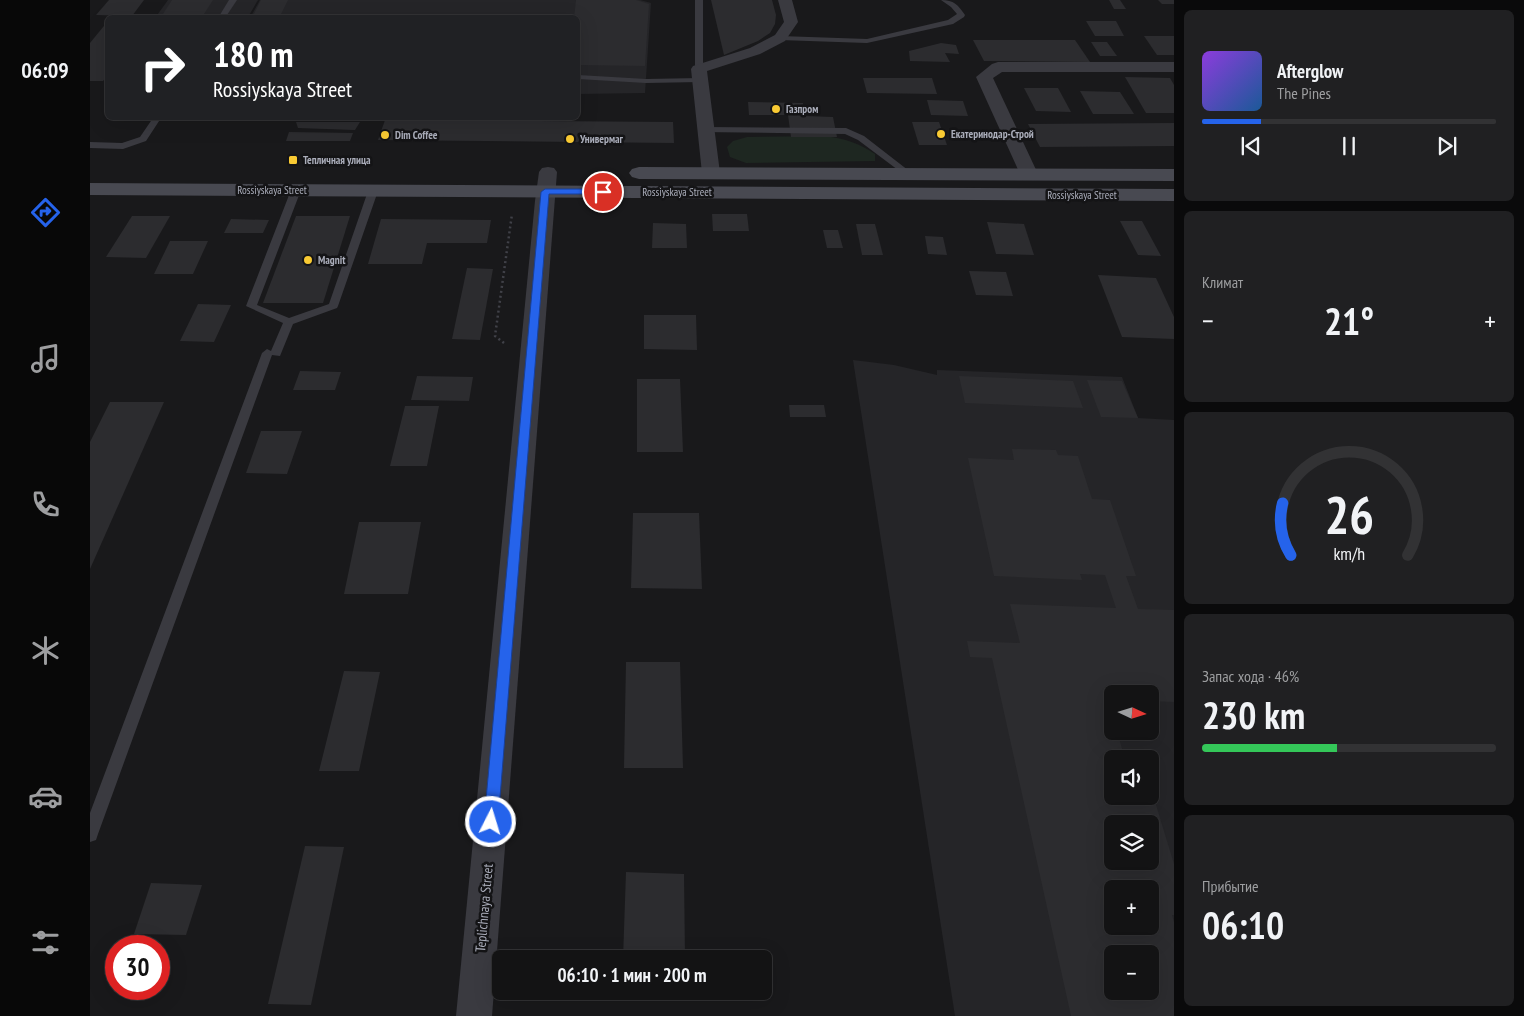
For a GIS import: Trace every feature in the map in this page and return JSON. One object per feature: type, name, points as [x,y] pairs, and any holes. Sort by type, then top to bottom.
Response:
[{"type":"main road","name":"Rossiyskaya Street","points":[[526,172],[554,179]]},
{"type":"main road","name":"Rossiyskaya Street","points":[[625,173],[1174,175]]},
{"type":"main road","name":"Rossiyskaya Street","points":[[90,189],[372,190],[554,179],[1174,195]]},
{"type":"street","points":[[711,173],[704,130],[699,75],[780,38],[791,22],[785,0]]},
{"type":"street","points":[[1029,174],[984,77],[998,67],[1174,67]]},
{"type":"street","name":"Teplichnaya Street","points":[[474,1016],[554,179]]},
{"type":"lane","points":[[224,15],[233,0]]},
{"type":"lane","points":[[580,77],[646,80],[699,75],[699,0]]},
{"type":"lane","points":[[780,38],[867,41],[950,22],[961,15],[954,5],[945,0]]},
{"type":"lane","points":[[90,145],[124,146],[143,140],[156,120]]},
{"type":"lane","points":[[704,130],[846,131],[861,138],[909,174]]},
{"type":"lane","points":[[289,322],[251,306],[296,190]]},
{"type":"lane","points":[[90,834],[271,353],[289,322],[333,306],[372,190]]},
{"type":"shaded area","points":[[168,0],[258,0],[249,15],[157,15]]},
{"type":"shaded area","points":[[260,0],[640,0],[651,3],[645,93],[580,94],[580,15],[252,15]]},
{"type":"shaded area","points":[[826,136],[846,140],[863,147],[875,154],[875,161],[746,163],[730,157],[727,147],[733,141],[747,137]]},
{"type":"shaded area","points":[[853,360],[894,365],[937,375],[937,370],[1122,377],[1138,418],[1174,420],[1174,1016],[955,1016]]},
{"type":"building","points":[[109,0],[144,0],[133,15],[96,15]]},
{"type":"building","points":[[172,0],[213,0],[204,14],[163,14]]},
{"type":"building","points":[[261,0],[288,0],[280,15],[254,15]]},
{"type":"building","points":[[576,0],[636,0],[649,4],[645,66],[580,65],[580,15],[574,15]]},
{"type":"building","points":[[711,0],[772,0],[776,15],[775,24],[770,33],[758,41],[724,55]]},
{"type":"building","points":[[1109,0],[1120,0],[1126,9],[1114,9]]},
{"type":"building","points":[[1158,0],[1174,0],[1174,4],[1162,4]]},
{"type":"building","points":[[1086,21],[1116,21],[1124,36],[1095,36]]},
{"type":"building","points":[[105,25],[105,79],[103,81],[90,81],[90,43]]},
{"type":"building","points":[[1144,36],[1174,36],[1174,55],[1157,55]]},
{"type":"building","points":[[973,40],[1075,40],[1090,62],[984,61]]},
{"type":"building","points":[[1091,42],[1107,42],[1117,56],[1100,56]]},
{"type":"building","points":[[941,43],[956,45],[959,54],[945,53],[950,62],[910,61],[909,51]]},
{"type":"building","points":[[1125,77],[1170,78],[1174,85],[1174,113],[1146,113]]},
{"type":"building","points":[[863,78],[932,78],[937,94],[867,93]]},
{"type":"building","points":[[1024,88],[1058,88],[1071,112],[1036,111]]},
{"type":"building","points":[[1080,91],[1120,92],[1134,114],[1093,114]]},
{"type":"building","points":[[927,100],[963,101],[968,116],[931,115]]},
{"type":"building","points":[[748,102],[803,103],[804,116],[833,117],[837,137],[791,137],[788,115],[749,115]]},
{"type":"building","points":[[385,120],[673,122],[674,143],[378,140]]},
{"type":"building","points":[[296,122],[360,122],[355,130],[298,128]]},
{"type":"building","points":[[912,122],[939,122],[947,145],[919,145]]},
{"type":"building","points":[[1174,123],[1174,146],[1040,147],[1028,124]]},
{"type":"building","points":[[289,132],[353,133],[350,141],[286,141]]},
{"type":"building","points":[[712,214],[747,214],[749,231],[713,231]]},
{"type":"building","points":[[132,216],[170,216],[146,258],[106,257]]},
{"type":"building","name":"Magnit","points":[[296,216],[350,216],[323,303],[263,303]]},
{"type":"building","points":[[231,219],[269,220],[263,233],[224,233]]},
{"type":"building","points":[[381,219],[491,220],[487,243],[427,243],[422,264],[368,264]]},
{"type":"building","points":[[1120,221],[1142,221],[1161,256],[1138,255]]},
{"type":"building","points":[[987,222],[1024,224],[1034,255],[996,254]]},
{"type":"building","points":[[653,223],[686,224],[687,248],[652,248]]},
{"type":"building","points":[[856,224],[875,224],[883,255],[862,255]]},
{"type":"building","points":[[823,230],[838,230],[843,248],[827,248]]},
{"type":"building","points":[[925,236],[943,237],[947,255],[928,254]]},
{"type":"building","points":[[170,241],[208,241],[193,274],[154,274]]},
{"type":"building","points":[[467,268],[493,269],[480,340],[452,339]]},
{"type":"building","points":[[969,271],[1006,272],[1013,296],[976,295]]},
{"type":"building","points":[[1098,275],[1156,278],[1174,317],[1174,339],[1122,337]]},
{"type":"building","points":[[198,304],[231,305],[214,342],[180,341]]},
{"type":"building","points":[[644,315],[696,315],[697,350],[644,349]]},
{"type":"building","points":[[300,371],[341,372],[335,390],[293,390]]},
{"type":"building","points":[[417,376],[473,377],[469,401],[411,400]]},
{"type":"building","points":[[959,376],[1073,381],[1083,408],[965,403]]},
{"type":"building","points":[[637,379],[680,379],[683,452],[637,452]]},
{"type":"building","points":[[1087,380],[1122,381],[1138,418],[1101,417]]},
{"type":"building","points":[[110,402],[164,402],[90,569],[90,442]]},
{"type":"building","points":[[789,405],[824,405],[826,417],[790,417]]},
{"type":"building","points":[[405,406],[439,406],[427,466],[390,466]]},
{"type":"building","points":[[261,431],[302,431],[287,474],[246,473]]},
{"type":"building","points":[[1012,449],[1056,450],[1058,455],[1078,456],[1092,499],[1110,500],[1136,576],[1126,576],[1138,609],[1174,610],[1174,702],[1159,701],[1159,685],[1104,685],[1104,740],[1120,740],[1122,750],[1104,750],[1104,805],[1156,805],[1174,864],[1174,915],[1172,915],[1174,922],[1174,1016],[1071,1016],[992,658],[970,657],[967,641],[1020,643],[1010,604],[1116,608],[1105,575],[1080,574],[1082,580],[994,576],[968,458],[1014,460]]},
{"type":"building","points":[[633,513],[699,513],[702,589],[631,588]]},
{"type":"building","points":[[359,522],[421,522],[408,594],[344,594]]},
{"type":"building","points":[[626,662],[680,662],[683,768],[624,768]]},
{"type":"building","points":[[344,671],[380,672],[359,771],[319,771]]},
{"type":"building","points":[[305,846],[344,847],[311,1005],[268,1004]]},
{"type":"building","points":[[626,872],[684,874],[685,950],[623,950]]},
{"type":"building","points":[[151,883],[202,885],[186,935],[134,934]]},
{"type":"place","name":"Газпром","points":[[776,109]]},
{"type":"place","name":"Екатеринодар-Строй","points":[[941,134]]},
{"type":"place","name":"Dim Coffee","points":[[385,135]]},
{"type":"place","name":"Универмаг","points":[[570,139]]},
{"type":"place","name":"Тепличная улица","points":[[293,160]]},
{"type":"place","name":"Magnit","points":[[308,260]]},
{"type":"route","points":[[491,822],[545,192],[603,192]]}]
